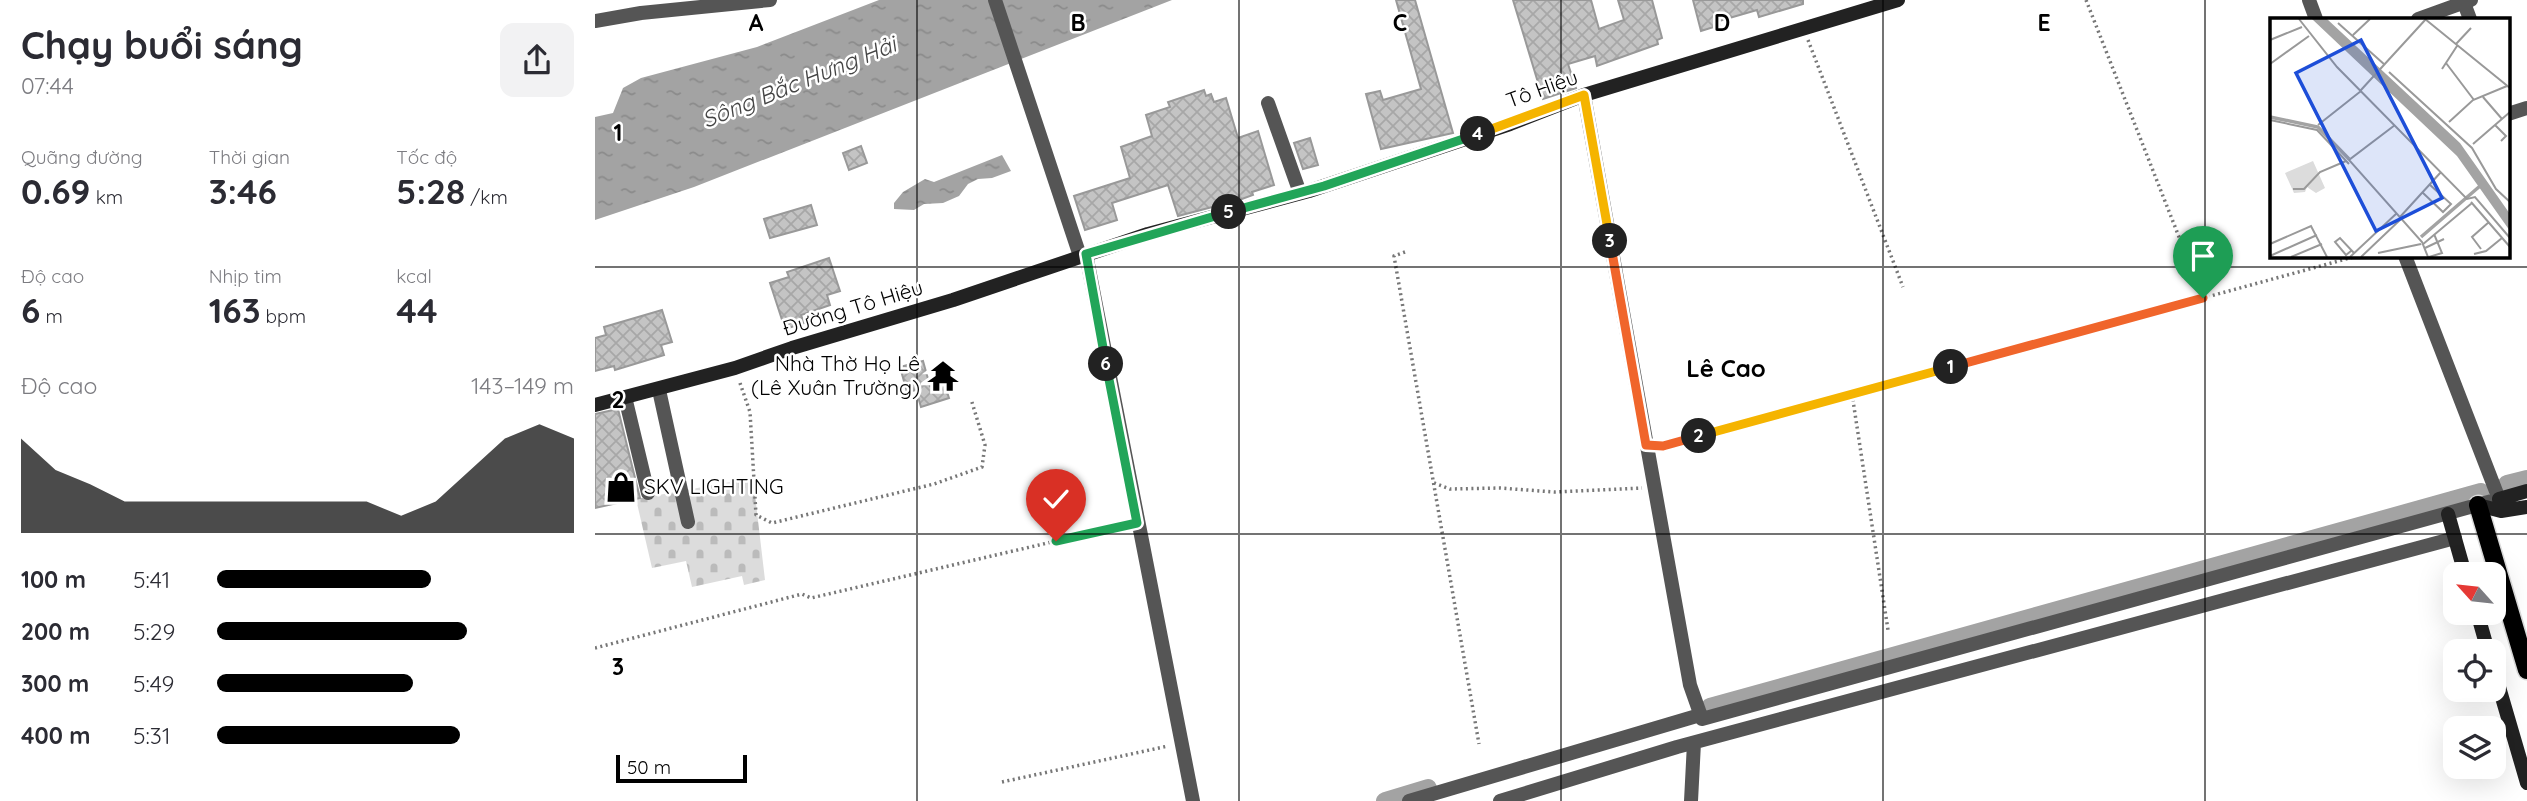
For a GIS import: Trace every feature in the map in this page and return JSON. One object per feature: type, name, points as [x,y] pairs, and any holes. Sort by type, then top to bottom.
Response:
[{"type":"main road","name":"Tô Hiệu","points":[[1083,255],[1300,193],[1510,124],[1584,95],[1898,0]]},
{"type":"main road","name":"Đường Tô Hiệu","points":[[595,405],[735,368],[953,300],[1083,255]]},
{"type":"main road","points":[[2499,499],[2527,491]]},
{"type":"main road","points":[[2478,505],[2501,511],[2527,508]]},
{"type":"main road","points":[[2478,505],[2527,670]]},
{"type":"main road","points":[[2448,514],[2462,562]]},
{"type":"main road","points":[[2503,702],[2527,783]]},
{"type":"street","points":[[595,21],[641,13],[770,0]]},
{"type":"street","points":[[995,0],[1083,255],[1193,801]]},
{"type":"street","points":[[2309,0],[2316,18]]},
{"type":"street","points":[[2421,18],[2467,1]]},
{"type":"street","points":[[1584,95],[1690,685],[1702,719],[2499,499],[2405,257]]},
{"type":"street","points":[[1268,103],[1300,193]]},
{"type":"street","points":[[2509,114],[2527,108]]},
{"type":"street","points":[[659,390],[688,522]]},
{"type":"street","points":[[625,397],[648,493]]},
{"type":"street","points":[[1500,801],[1722,735],[2455,538]]},
{"type":"street","points":[[1409,801],[1700,715]]},
{"type":"street","points":[[1717,715],[1722,735]]},
{"type":"street","points":[[1691,801],[1694,743]]},
{"type":"path","points":[[2086,0],[2203,298]]},
{"type":"path","points":[[1804,29],[1903,288]]},
{"type":"path","points":[[1405,253],[1394,256],[1479,744]]},
{"type":"path","points":[[1646,445],[1663,446],[2353,257]]},
{"type":"path","points":[[735,368],[750,412],[756,514],[772,523],[933,484],[982,467],[985,445],[971,399]]},
{"type":"path","points":[[1852,394],[1888,630]]},
{"type":"path","points":[[1433,483],[1450,489],[1500,488],[1554,492],[1654,488]]},
{"type":"path","points":[[595,648],[802,594],[811,598],[1137,523]]},
{"type":"path","points":[[1002,782],[1180,744]]},
{"type":"green space","points":[[753,478],[765,580],[744,585],[742,576],[692,587],[686,561],[652,568],[636,499]]},
{"type":"water","name":"Sông Bắc Hưng Hải","points":[[879,0],[1172,0],[694,187],[595,220],[595,117],[613,113],[623,88],[641,78],[757,47]]},
{"type":"water","points":[[1002,155],[1011,171],[992,178],[978,179],[968,184],[959,196],[943,203],[924,204],[914,210],[894,209],[894,203],[903,192],[925,179],[934,182]]},
{"type":"building","points":[[1396,0],[1415,0],[1453,133],[1381,149],[1366,94],[1380,91],[1383,100],[1421,89]]},
{"type":"building","points":[[1513,0],[1591,0],[1599,29],[1624,20],[1618,0],[1652,0],[1662,38],[1657,40],[1658,44],[1597,66],[1595,56],[1568,64],[1576,88],[1543,99]]},
{"type":"building","points":[[1693,0],[1803,0],[1803,4],[1759,17],[1757,10],[1719,21],[1720,25],[1701,31]]},
{"type":"building","points":[[1204,90],[1206,96],[1211,94],[1214,102],[1226,98],[1238,138],[1258,131],[1274,185],[1252,192],[1253,195],[1239,200],[1178,216],[1168,185],[1112,203],[1117,220],[1085,230],[1074,196],[1130,178],[1121,147],[1152,136],[1146,115],[1170,107],[1168,102]]},
{"type":"building","points":[[1310,138],[1318,165],[1303,169],[1294,143]]},
{"type":"building","points":[[861,146],[867,163],[849,170],[843,153]]},
{"type":"building","points":[[811,205],[817,225],[770,238],[764,219]]},
{"type":"building","points":[[829,258],[840,291],[827,295],[830,305],[801,315],[804,323],[785,329],[770,283],[789,277],[787,272]]},
{"type":"building","points":[[662,310],[672,342],[661,345],[664,355],[615,370],[614,366],[595,371],[595,338],[606,335],[604,327]]},
{"type":"building","points":[[923,361],[930,386],[944,382],[949,398],[921,407],[916,390],[907,392],[900,367]]},
{"type":"building","points":[[618,409],[640,498],[595,508],[595,414]]},
{"type":"waterway","points":[[2507,484],[2527,479]]},
{"type":"waterway","points":[[1710,707],[2481,492]]},
{"type":"waterway","points":[[1385,801],[1428,788]]},
{"type":"place","name":"Nhà Thờ Họ Lê (Lê Xuân Trường)","points":[[943,376]]},
{"type":"place","name":"SKV LIGHTING","points":[[621,487]]},
{"type":"district","name":"Lê Cao","points":[[1726,369]]},
{"type":"route","points":[[1056,541],[1137,523],[1086,254],[1148,234],[1324,186],[1510,124],[1584,95],[1646,445],[1663,446],[2203,298]]}]
